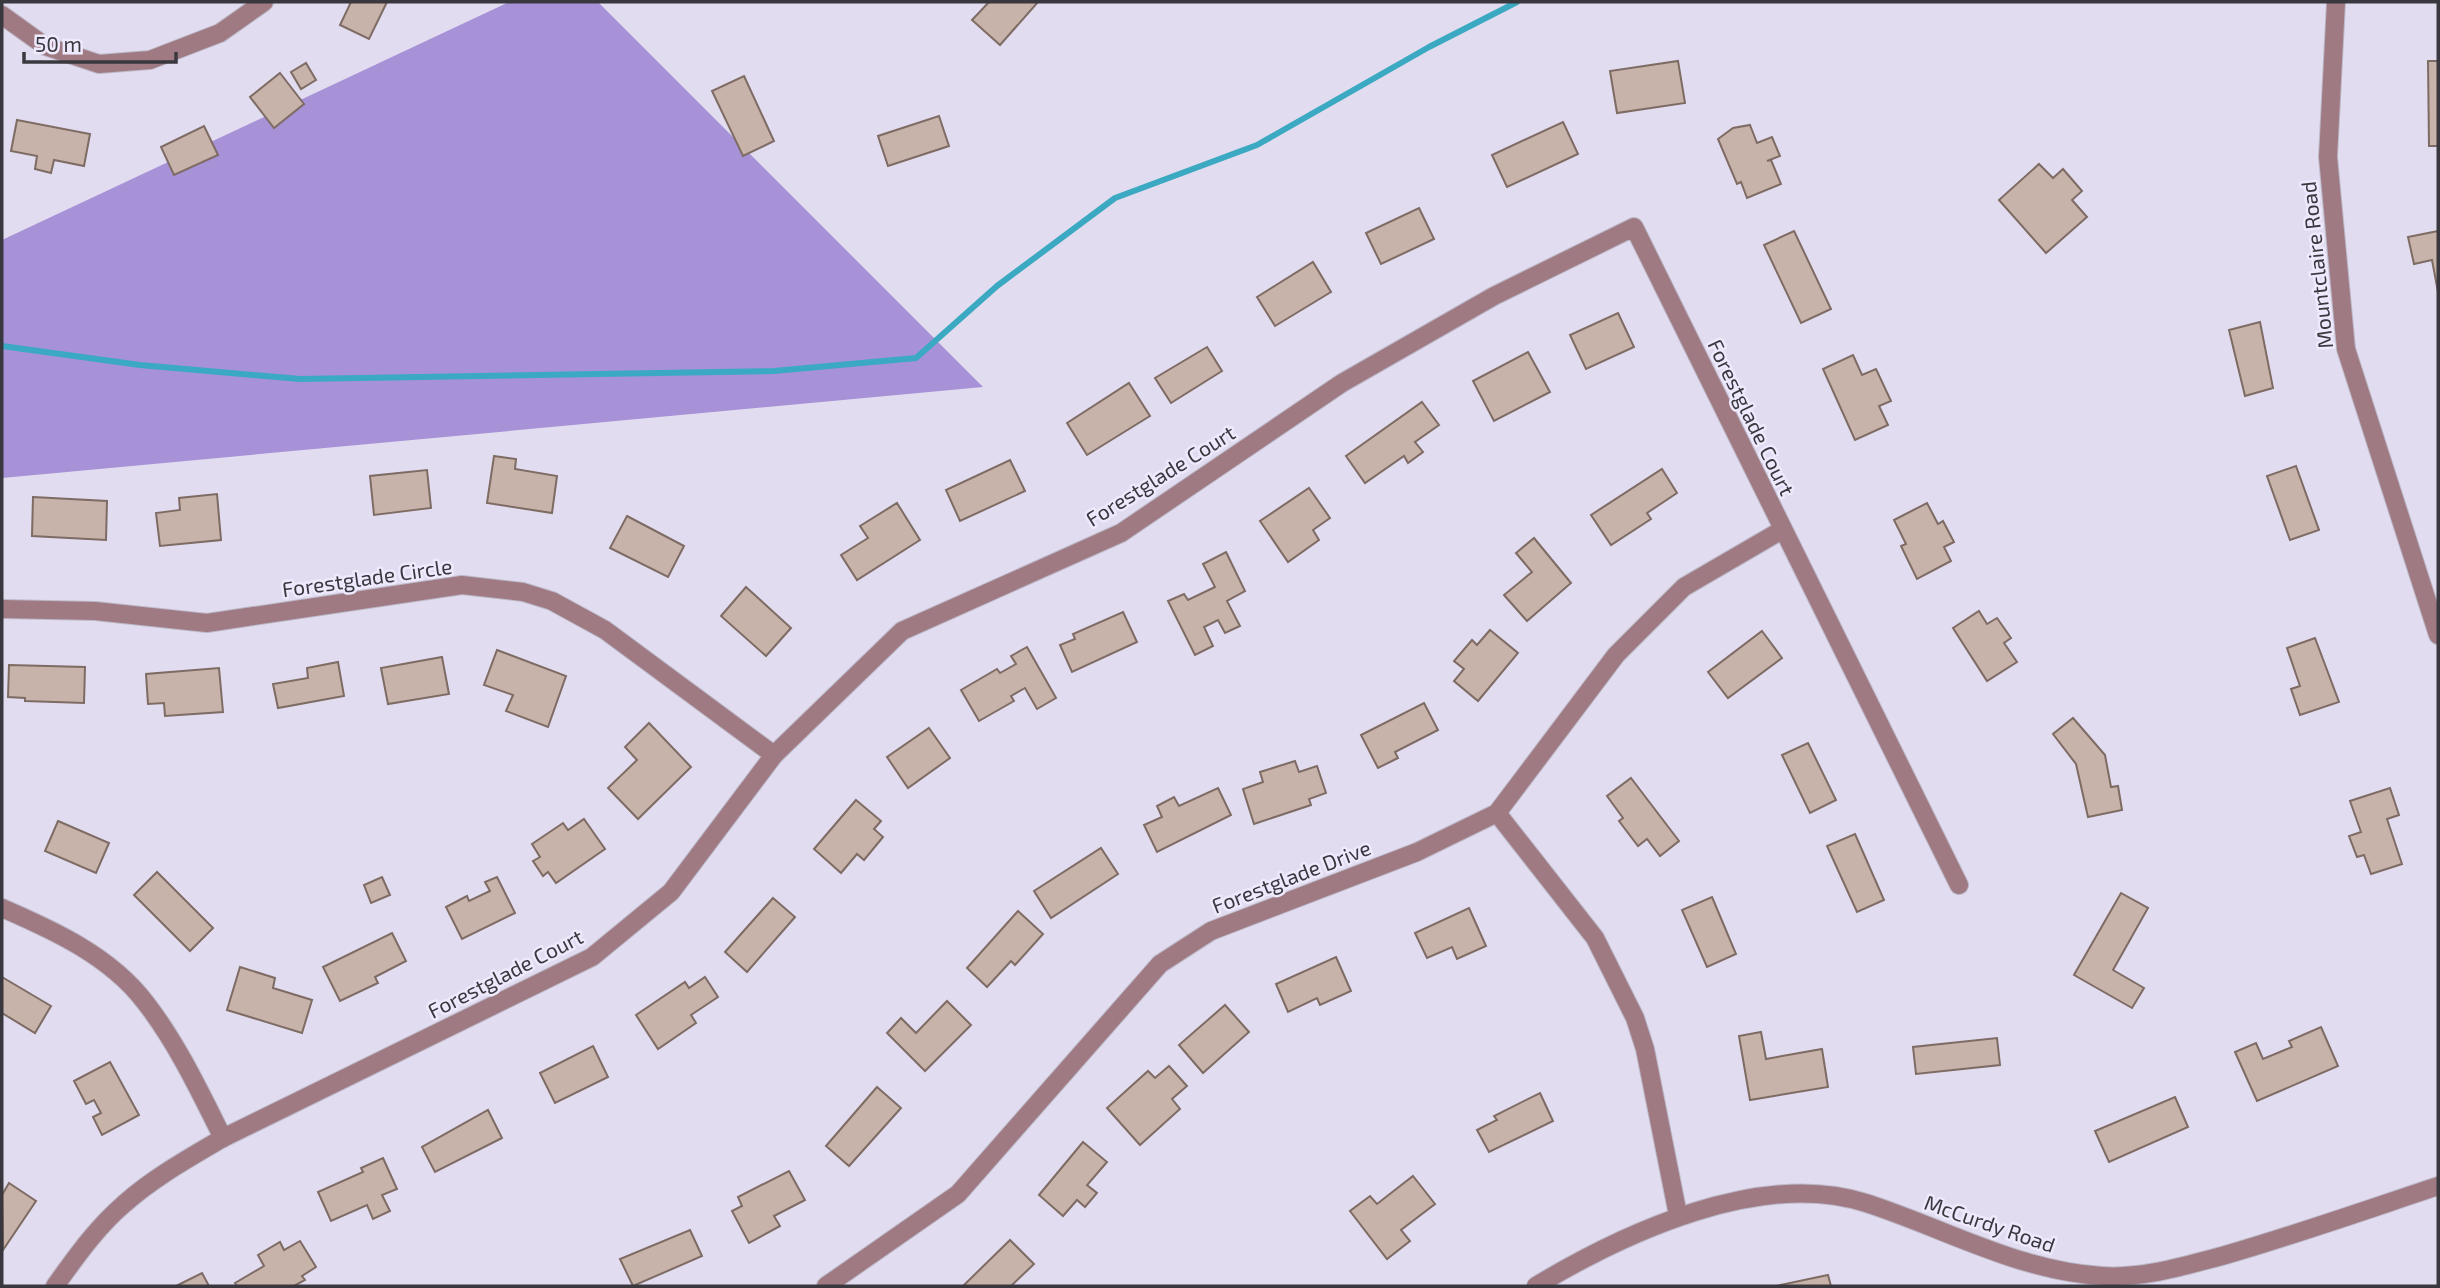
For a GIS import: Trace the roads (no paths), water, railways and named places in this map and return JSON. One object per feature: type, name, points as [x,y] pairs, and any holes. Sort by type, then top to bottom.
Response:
[{"type":"street","points":[[2,15],[45,46],[99,64],[150,60],[220,33],[264,2]]},
{"type":"street","name":"Mountclaire Road","points":[[2336,2],[2328,157],[2346,349],[2438,635]]},
{"type":"street","name":"Forestglade Court","points":[[55,1286],[83,1248],[124,1204],[223,1138],[592,957],[671,892],[774,755],[902,631],[1121,533],[1342,383],[1494,296],[1634,227],[1959,884]]},
{"type":"street","name":"Forestglade Drive","points":[[827,1286],[958,1194],[1160,964],[1211,931],[1417,852],[1497,813],[1616,655],[1684,587],[1782,530]]},
{"type":"street","name":"Forestglade Circle","points":[[2,609],[95,611],[207,623],[462,585],[523,592],[552,601],[605,630],[774,755]]},
{"type":"street","points":[[1497,813],[1595,939],[1635,1018],[1645,1049],[1678,1215]]},
{"type":"street","points":[[2,908],[48,927],[100,959],[145,1000],[192,1076],[223,1138]]},
{"type":"street","name":"McCurdy Road","points":[[1536,1286],[1583,1258],[1678,1215],[1764,1196],[1819,1195],[1852,1200],[2009,1258],[2051,1270],[2104,1276],[2167,1271],[2254,1247],[2438,1186]]},
{"type":"waterway","points":[[2,346],[140,365],[300,379],[774,371],[916,358],[997,286],[1115,198],[1257,145],[1429,47],[1517,2]]}]
